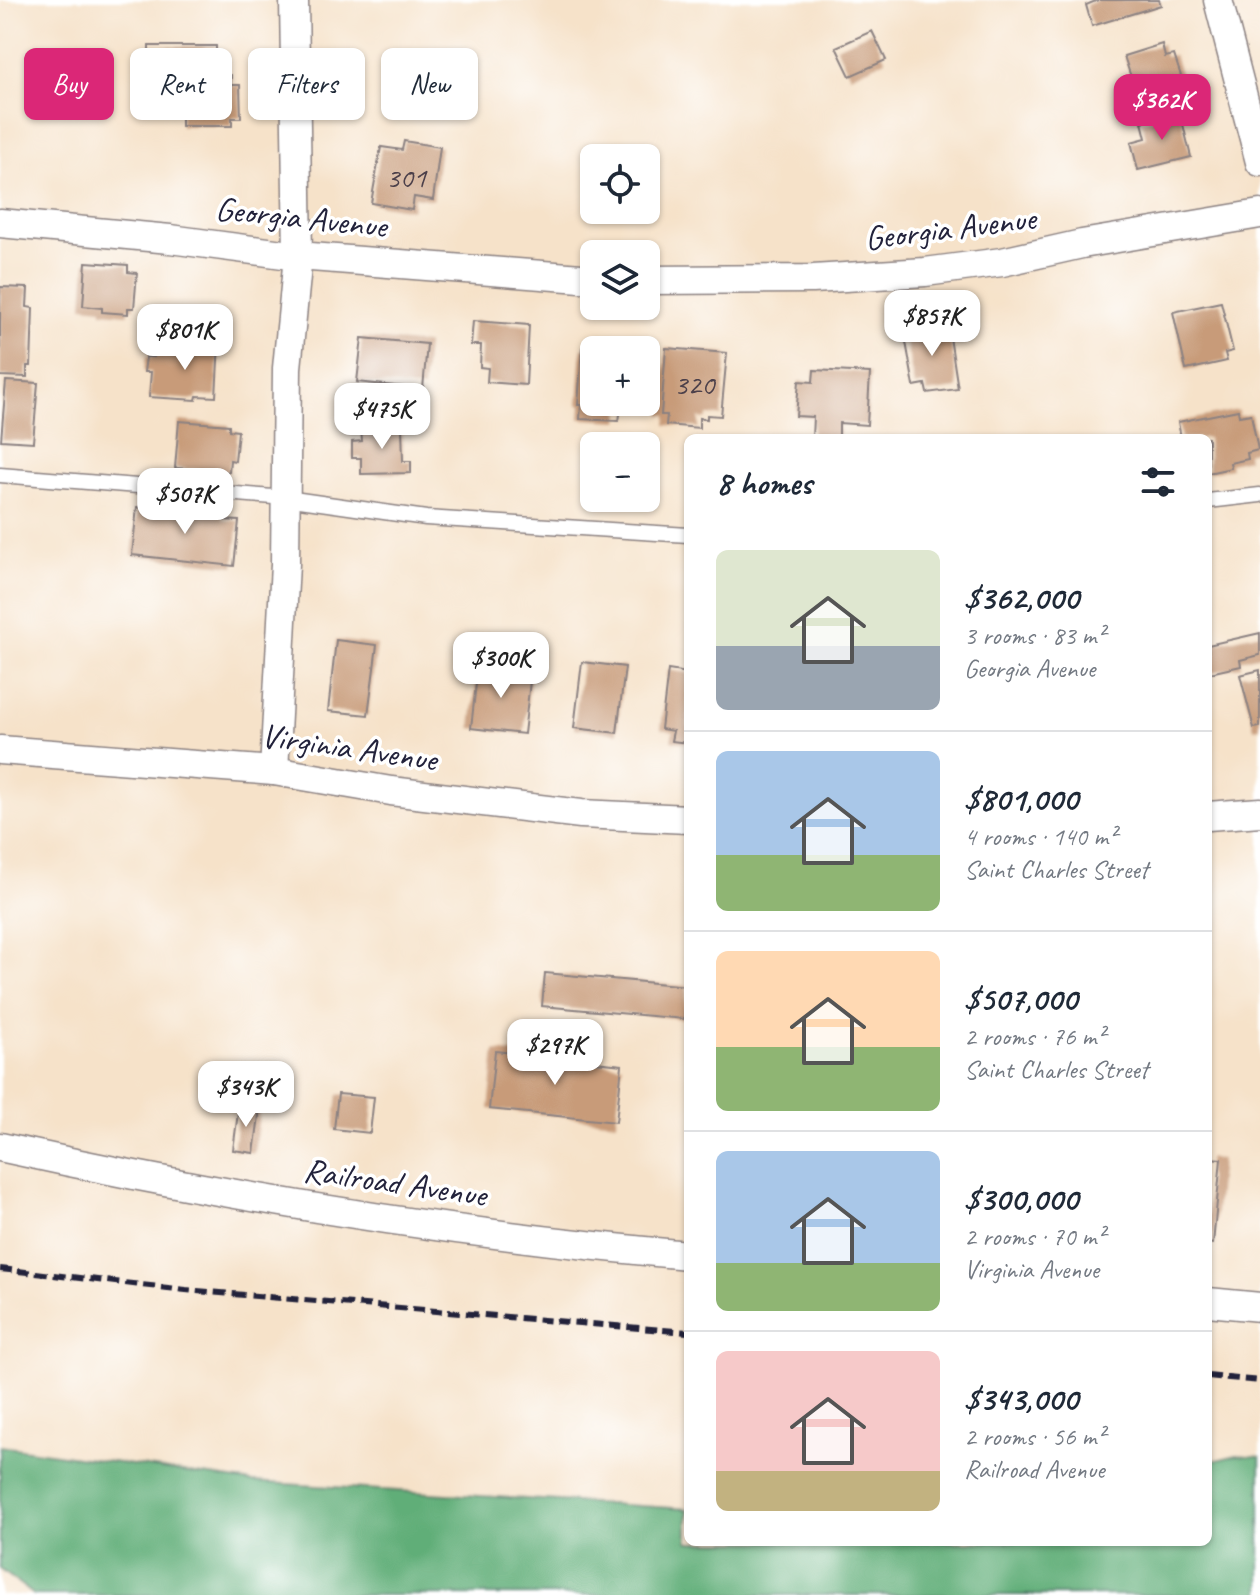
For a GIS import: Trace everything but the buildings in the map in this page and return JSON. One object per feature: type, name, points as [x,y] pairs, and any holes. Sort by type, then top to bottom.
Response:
[{"type":"street","points":[[274,771],[285,564],[287,368],[298,256],[294,0]]},
{"type":"street","points":[[1218,0],[1260,162]]},
{"type":"street","name":"Georgia Avenue","points":[[660,280],[813,279],[925,272],[1002,262],[1082,244],[1260,214]]},
{"type":"street","name":"Georgia Avenue","points":[[0,223],[170,239],[298,256],[580,278]]},
{"type":"street","name":"Virginia Avenue","points":[[0,750],[274,771],[391,791],[581,814],[684,819]]},
{"type":"street","points":[[1212,816],[1260,812]]},
{"type":"street","name":"Railroad Avenue","points":[[0,1147],[156,1181],[375,1217],[684,1255]]},
{"type":"street","points":[[1212,1302],[1260,1307]]},
{"type":"lane","points":[[0,475],[286,498],[426,518],[684,535]]},
{"type":"lane","points":[[1212,501],[1260,495]]},
{"type":"green space","points":[[0,1446],[252,1482],[684,1509],[684,1546],[1212,1546],[1212,1461],[1237,1455],[1260,1457],[1260,1595],[34,1595],[0,1569]]},
{"type":"railway","points":[[0,1269],[186,1290],[684,1332]]},
{"type":"railway","points":[[1212,1376],[1260,1381]]}]
